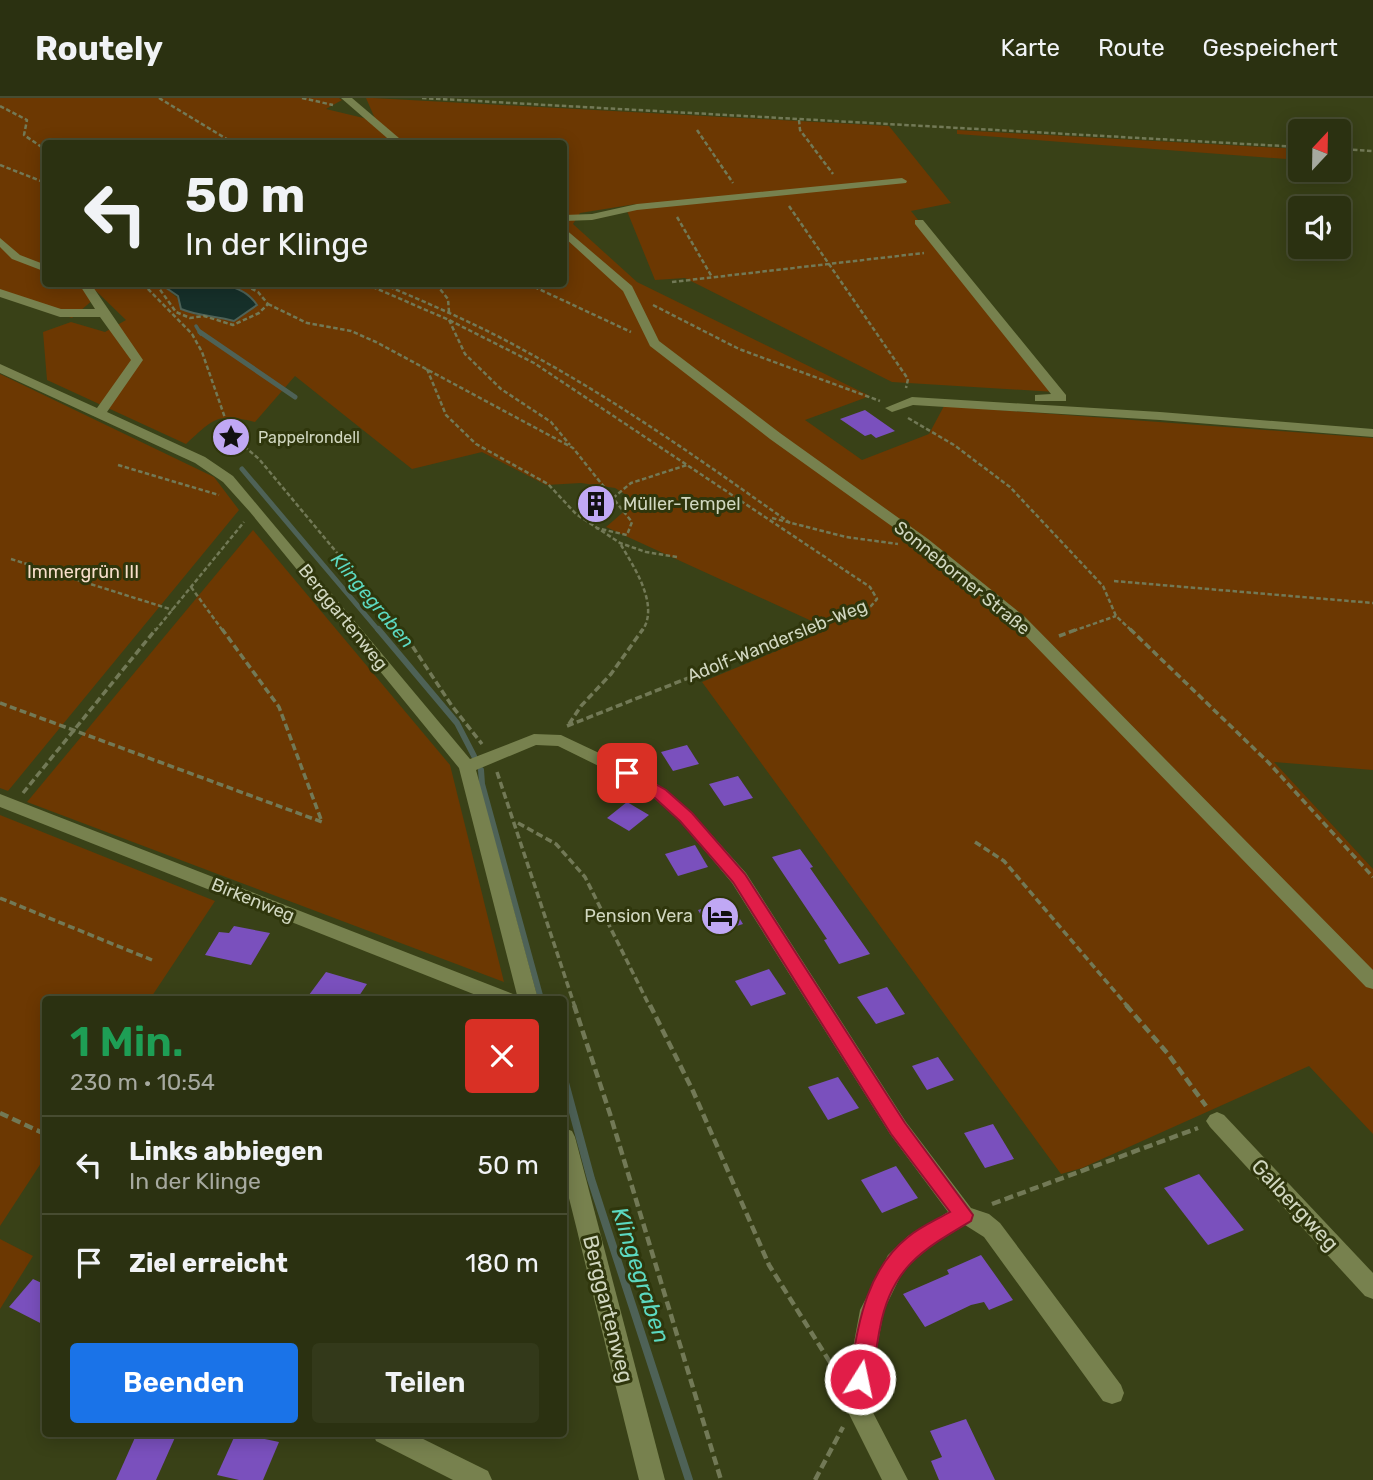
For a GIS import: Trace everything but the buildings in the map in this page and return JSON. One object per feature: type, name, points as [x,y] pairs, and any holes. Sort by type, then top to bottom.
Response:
[{"type":"street","points":[[346,98],[396,140]]},
{"type":"street","points":[[567,218],[592,217],[611,211],[669,204],[902,181]]},
{"type":"street","points":[[919,222],[1061,398],[1015,398],[977,405]]},
{"type":"street","name":"Sonneborner Straße","points":[[567,233],[628,289],[654,343],[775,436],[923,542],[1019,620],[1373,982]]},
{"type":"street","points":[[0,241],[16,257],[42,267]]},
{"type":"street","points":[[87,287],[102,313],[121,334],[137,360],[99,415]]},
{"type":"street","points":[[0,293],[60,313],[102,313]]},
{"type":"street","name":"Berggartenweg","points":[[0,368],[200,460],[228,479],[253,506],[467,767],[527,996]]},
{"type":"street","points":[[892,408],[912,401],[1160,416],[1373,433]]},
{"type":"street","points":[[467,767],[534,739],[561,741],[627,773],[660,794],[686,817],[739,878],[898,1128],[963,1215],[981,1221],[992,1230],[1112,1393]]},
{"type":"street","name":"Birkenweg","points":[[7,803],[498,996]]},
{"type":"street","name":"Galbergweg","points":[[1217,1121],[1373,1289]]},
{"type":"street","name":"Berggartenweg","points":[[567,1150],[652,1480]]},
{"type":"street","points":[[895,1480],[855,1402],[873,1310],[883,1284],[896,1262],[916,1243],[963,1215]]},
{"type":"street","points":[[393,1437],[479,1480]]},
{"type":"path","points":[[159,98],[228,140]]},
{"type":"path","points":[[302,98],[359,110]]},
{"type":"path","points":[[422,98],[1288,146]]},
{"type":"path","points":[[0,106],[27,120],[24,135],[42,147]]},
{"type":"path","points":[[799,120],[800,130],[843,187]]},
{"type":"path","points":[[697,130],[742,197]]},
{"type":"path","points":[[1351,150],[1373,151]]},
{"type":"path","points":[[0,165],[42,181]]},
{"type":"path","points":[[780,193],[908,379],[905,395]]},
{"type":"path","points":[[669,204],[713,278]]},
{"type":"path","points":[[673,282],[943,251]]},
{"type":"path","points":[[146,287],[192,334],[229,428]]},
{"type":"path","points":[[158,287],[176,312],[190,318],[204,316],[233,325],[259,313],[268,304]]},
{"type":"path","points":[[248,287],[258,292],[268,304],[307,323],[351,331],[427,367],[573,448]]},
{"type":"path","name":"Adolf-Wandersleb-Weg","points":[[373,287],[449,320],[534,363],[870,587],[877,599],[871,606],[534,739]]},
{"type":"path","points":[[390,287],[544,360],[790,523]]},
{"type":"path","points":[[438,287],[448,299],[449,320],[465,355],[500,389],[551,422],[632,522],[626,534],[596,528]]},
{"type":"path","points":[[534,287],[654,343]]},
{"type":"path","points":[[628,289],[693,329],[832,385],[872,395],[954,445],[1010,487],[1103,586],[1116,616],[1268,762],[1373,877]]},
{"type":"path","points":[[427,367],[446,415],[475,444],[548,484],[576,514],[620,543],[646,552],[677,557]]},
{"type":"path","points":[[7,803],[75,729],[173,610],[253,506],[118,465]]},
{"type":"path","points":[[612,498],[631,483],[687,465]]},
{"type":"path","points":[[767,517],[846,537],[890,544],[923,542]]},
{"type":"path","points":[[568,725],[581,706],[611,674],[647,624],[645,585],[620,543]]},
{"type":"path","points":[[11,559],[173,610]]},
{"type":"path","points":[[1114,581],[1373,603]]},
{"type":"path","points":[[0,703],[323,822],[279,707],[191,587]]},
{"type":"path","points":[[1040,643],[1116,616]]},
{"type":"path","points":[[516,822],[555,844],[584,877],[693,1091],[769,1265],[855,1402],[816,1480]]},
{"type":"path","points":[[963,1215],[1217,1121],[1168,1054],[1004,861],[975,842]]},
{"type":"path","points":[[0,898],[152,960]]},
{"type":"path","points":[[0,1113],[42,1132]]},
{"type":"green space","points":[[0,98],[339,98],[342,100],[326,109],[376,121],[366,98],[373,98],[889,126],[951,203],[911,211],[1056,392],[892,382],[685,278],[655,280],[627,211],[636,204],[580,213],[573,224],[637,282],[870,396],[805,420],[862,460],[929,434],[944,406],[1373,438],[1373,770],[1274,762],[1373,869],[1373,1134],[1309,1066],[1082,1168],[1061,1174],[702,682],[829,629],[606,527],[628,508],[628,496],[615,488],[581,483],[546,485],[482,452],[412,469],[295,376],[255,422],[232,418],[217,420],[186,444],[47,380],[43,332],[71,322],[105,332],[126,320],[96,291],[94,299],[72,318],[0,295]]},
{"type":"green space","points":[[957,130],[1288,148],[1288,159],[957,134]]},
{"type":"green space","name":"Immergrün III","points":[[0,374],[214,477],[239,510],[8,791],[0,788]]},
{"type":"green space","points":[[253,530],[450,765],[504,982],[27,802]]},
{"type":"green space","points":[[0,815],[215,901],[152,996],[42,996],[42,1162],[0,1226]]},
{"type":"green space","points":[[0,1239],[33,1256],[0,1309]]},
{"type":"water","points":[[165,287],[231,287],[239,289],[257,305],[234,321],[181,309],[178,296]]},
{"type":"waterway","name":"Klingegraben","points":[[196,326],[201,334]]},
{"type":"waterway","name":"Klingegraben","points":[[200,332],[295,397]]},
{"type":"waterway","name":"Klingegraben","points":[[242,469],[379,631]]},
{"type":"waterway","name":"Klingegraben","points":[[378,629],[457,723],[474,756]]},
{"type":"waterway","name":"Klingegraben","points":[[481,770],[482,784],[540,996]]},
{"type":"waterway","name":"Klingegraben","points":[[567,1090],[591,1179],[689,1480]]},
{"type":"place","name":"Pappelrondell","points":[[231,437]]},
{"type":"place","name":"Müller-Tempel","points":[[596,504]]},
{"type":"place","name":"Pension Vera","points":[[720,916]]},
{"type":"route","points":[[627,773],[660,794],[686,817],[739,878],[898,1128],[963,1215],[916,1243],[896,1262],[883,1284],[873,1310],[860,1379]]}]
